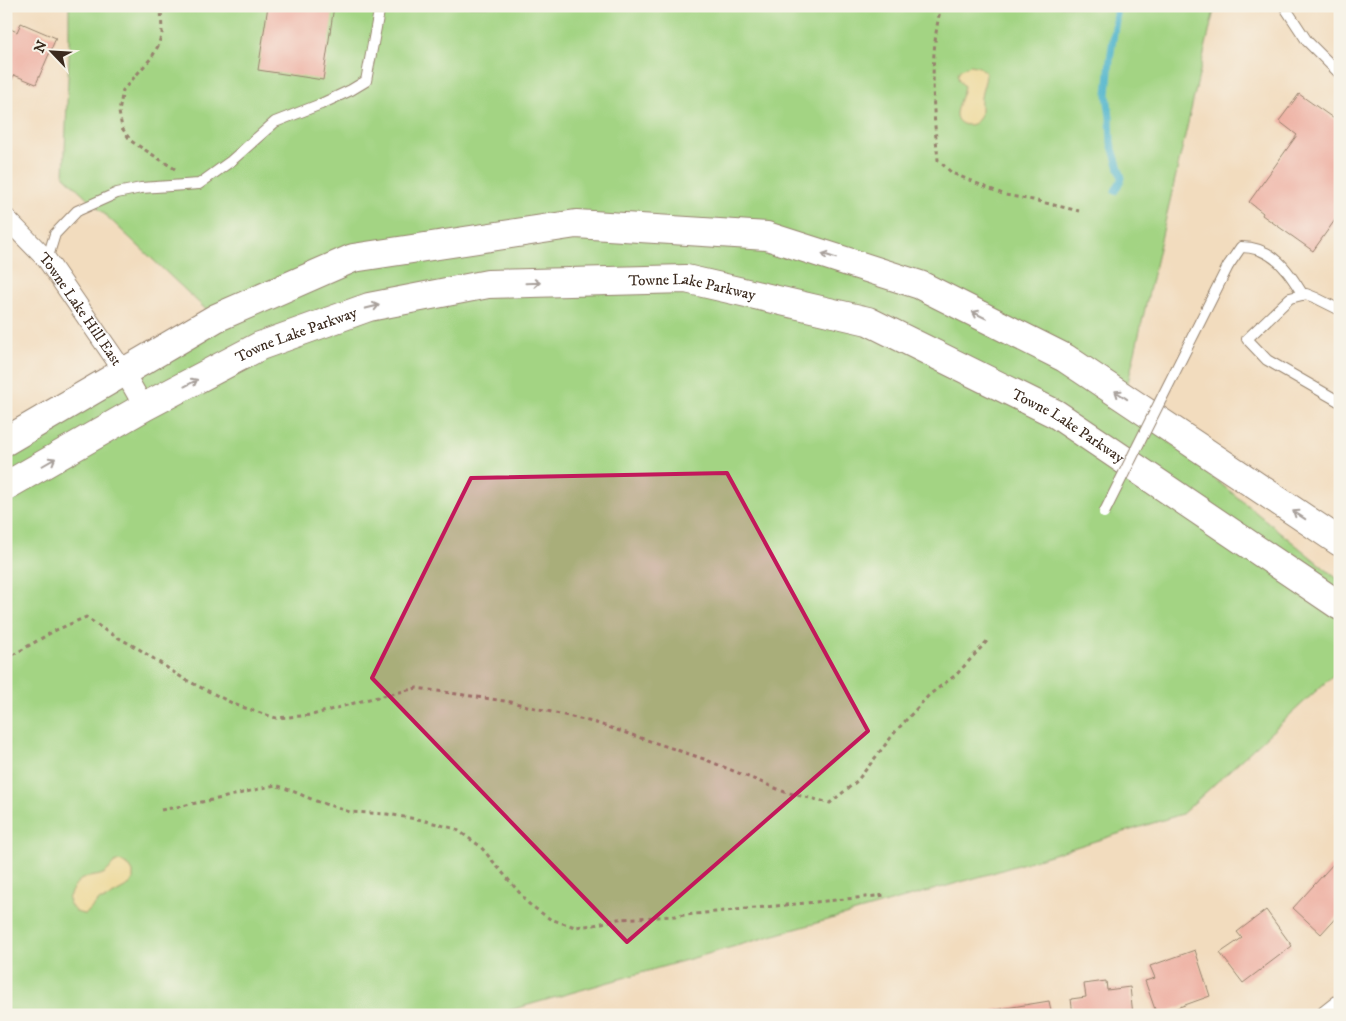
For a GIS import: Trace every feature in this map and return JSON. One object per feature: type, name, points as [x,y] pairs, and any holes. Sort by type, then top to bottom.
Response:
[{"type":"main road","points":[[6,441],[216,318],[353,258],[576,224],[766,236],[920,285],[1065,358],[1340,542]]},
{"type":"main road","name":"Towne Lake Parkway","points":[[6,486],[144,407],[260,346],[370,307],[488,284],[686,279],[868,321],[1056,414],[1340,606]]},
{"type":"street","name":"Towne Lake Hill East","points":[[6,218],[47,260],[124,372],[144,407]]},
{"type":"street","points":[[1326,1015],[1340,1004]]},
{"type":"lane","points":[[47,260],[55,234],[77,212],[117,193],[141,188],[199,184],[231,161],[276,122],[351,90],[366,81],[380,6]]},
{"type":"lane","points":[[1286,6],[1286,9],[1307,41],[1340,74]]},
{"type":"lane","points":[[1104,513],[1228,266],[1240,247],[1249,247],[1272,256],[1290,273],[1303,295]]},
{"type":"lane","points":[[1340,310],[1316,298],[1303,295],[1290,298],[1247,339],[1267,360],[1340,402]]},
{"type":"path","points":[[161,6],[162,33],[158,46],[152,57],[124,90],[119,112],[122,128],[131,141],[177,170]]},
{"type":"path","points":[[940,6],[933,52],[935,129],[938,160],[952,173],[1006,195],[1079,211]]},
{"type":"path","points":[[6,660],[54,631],[86,617],[184,679],[236,705],[276,718],[312,715],[417,688],[511,702],[596,723],[704,759],[785,792],[830,803],[857,781],[896,730],[929,695],[957,674],[988,640]]},
{"type":"path","points":[[161,810],[275,785],[350,812],[388,814],[456,829],[480,846],[530,904],[550,919],[575,927],[594,925],[618,918],[675,916],[886,895]]},
{"type":"highlighted area","points":[[727,473],[868,731],[627,942],[372,678],[471,478]]},
{"type":"green space","points":[[69,6],[1215,6],[1123,404],[1340,581],[1340,669],[1182,814],[989,874],[493,1015],[6,1015],[6,444],[215,318],[64,176]]},
{"type":"sand","points":[[971,65],[979,67],[986,73],[986,76],[981,97],[980,118],[975,123],[968,125],[961,123],[956,117],[964,86],[959,79],[958,73],[963,68]]},
{"type":"sand","points":[[120,861],[130,867],[133,872],[133,879],[130,885],[98,901],[86,914],[74,910],[68,899],[78,882],[85,878],[103,874]]},
{"type":"building","points":[[268,6],[334,6],[323,80],[258,70]]},
{"type":"building","points":[[21,23],[56,38],[36,84],[14,75],[6,92],[6,27],[17,32]]},
{"type":"building","points":[[1299,94],[1340,123],[1340,213],[1313,251],[1262,215],[1263,213],[1249,202],[1297,135],[1279,121]]},
{"type":"building","points":[[1334,863],[1340,869],[1340,913],[1321,934],[1293,908]]},
{"type":"building","points":[[1266,910],[1292,946],[1243,983],[1220,953],[1242,938],[1237,932]]},
{"type":"building","points":[[1195,950],[1210,996],[1157,1015],[1145,981],[1155,978],[1150,966]]},
{"type":"building","points":[[1106,981],[1107,990],[1130,987],[1133,1015],[1073,1015],[1071,999],[1086,997],[1084,984]]},
{"type":"building","points":[[1049,1001],[1052,1015],[994,1015],[994,1010]]},
{"type":"waterway","points":[[1115,191],[1122,178],[1111,143],[1107,95],[1116,6]]}]
